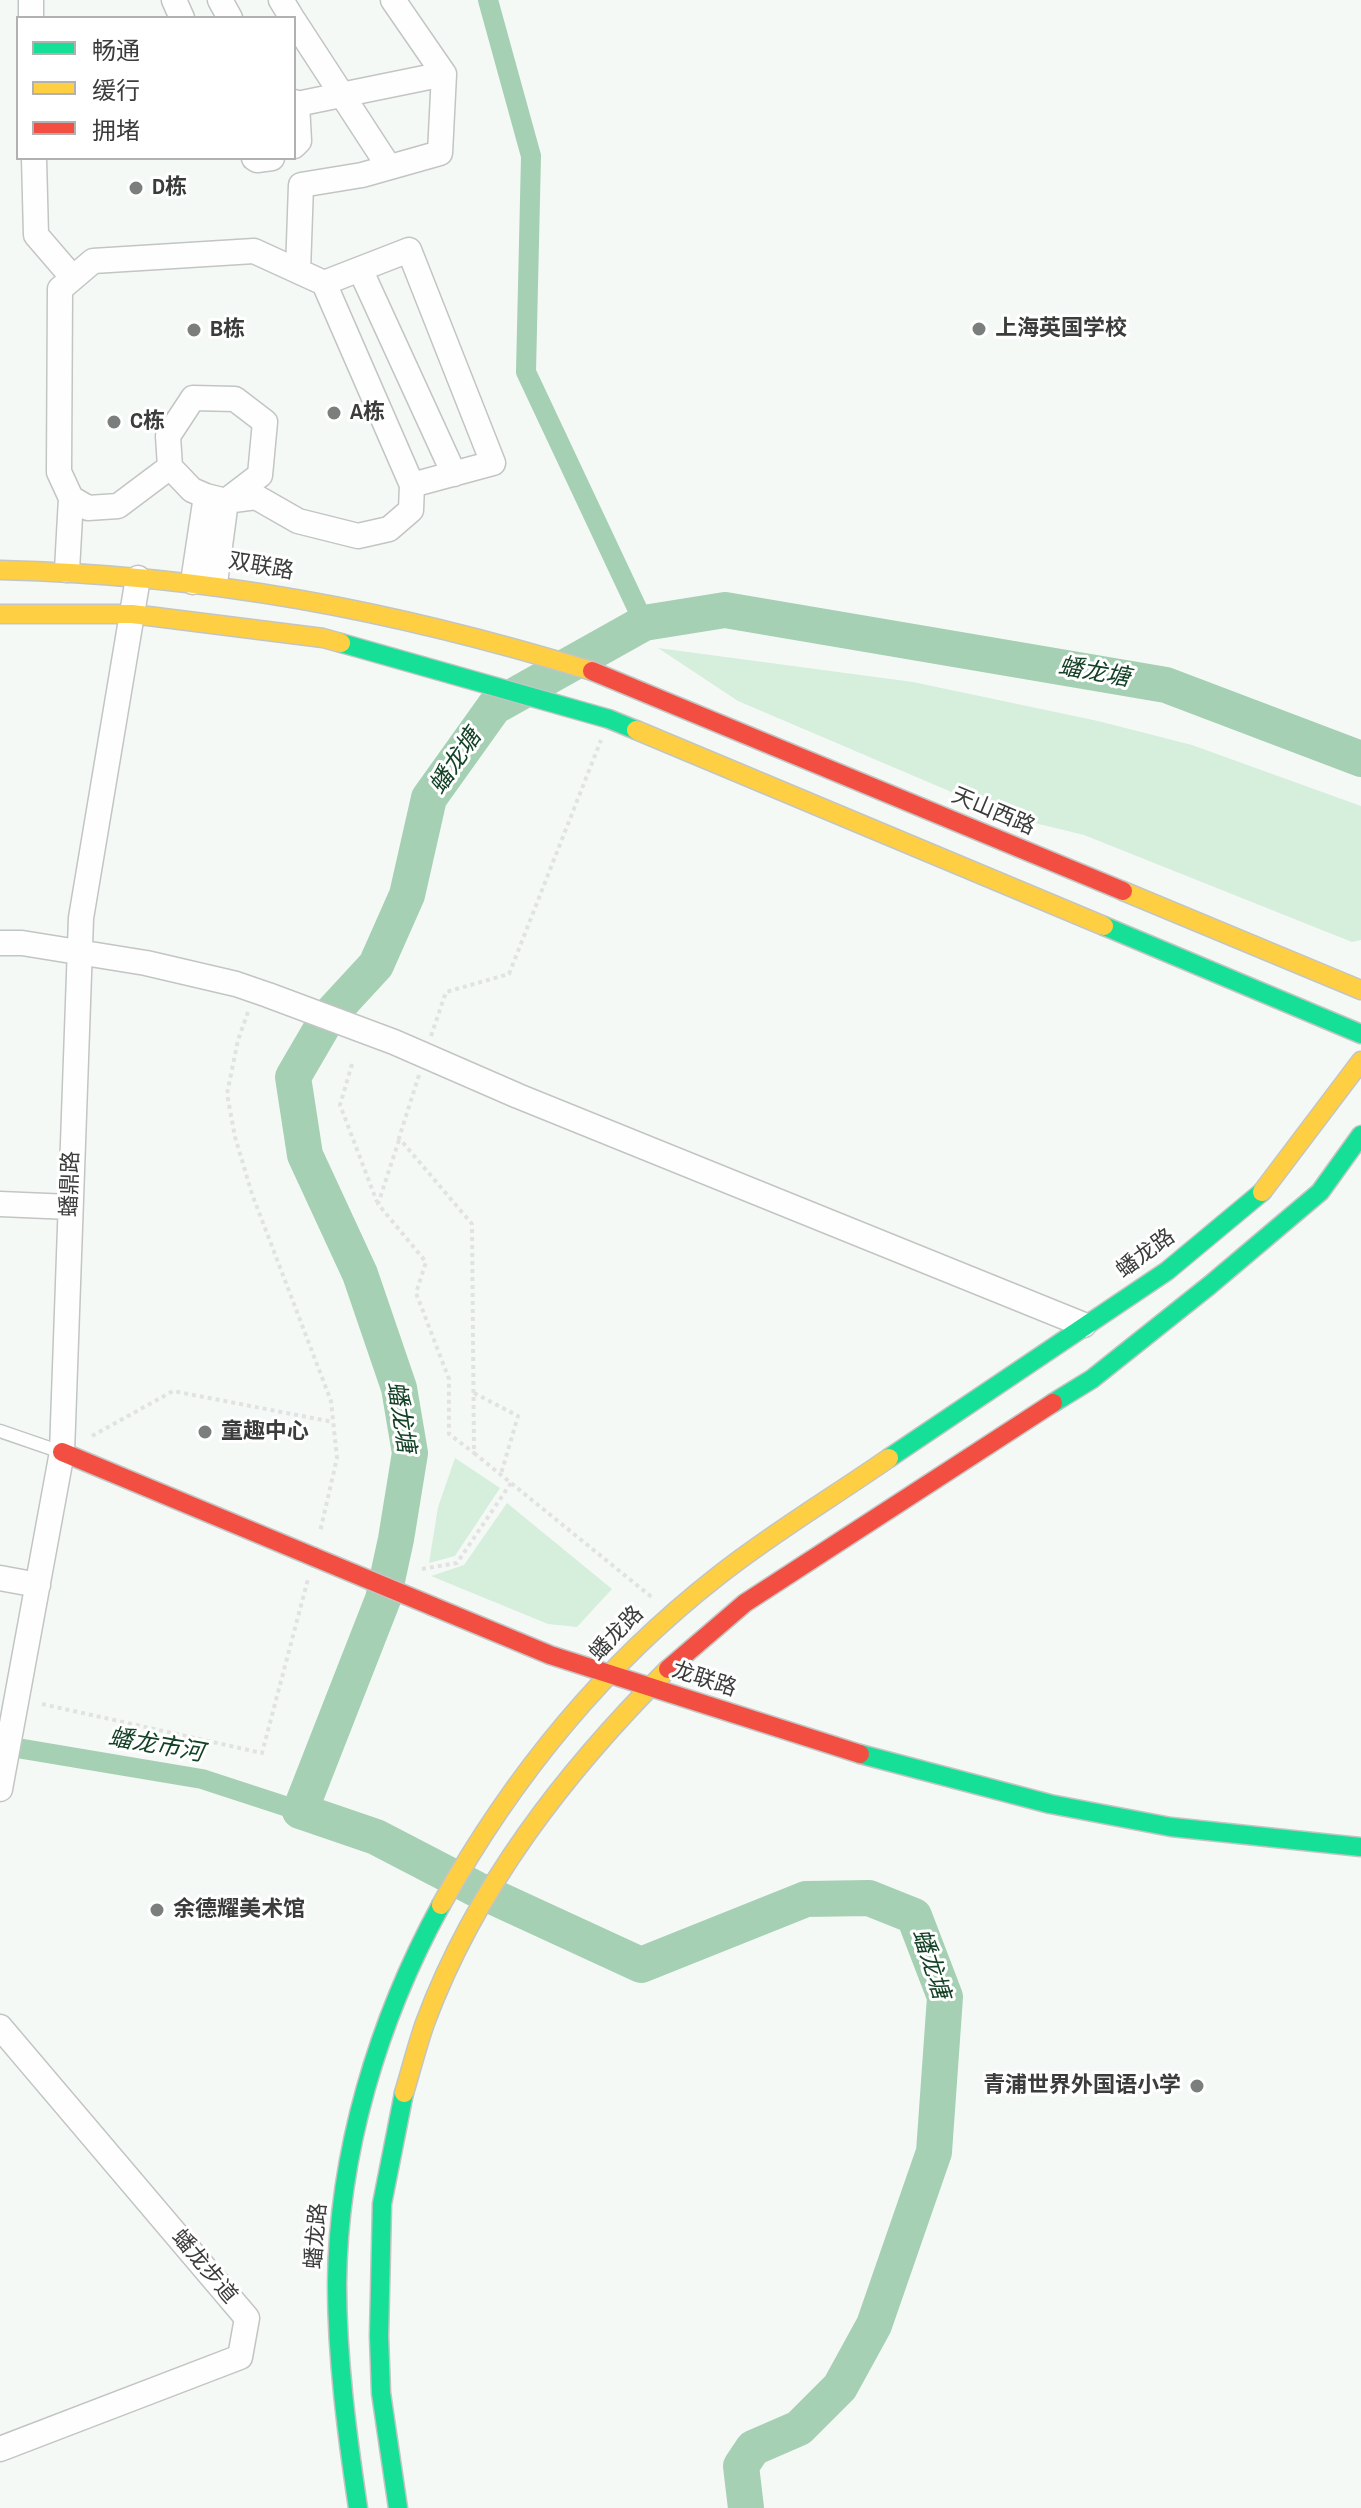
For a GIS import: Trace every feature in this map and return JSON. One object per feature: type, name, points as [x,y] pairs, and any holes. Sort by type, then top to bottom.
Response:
[{"type":"main road","name":"双联路","points":[[0,570],[67,570],[204,583],[332,604],[510,645],[607,676]]},
{"type":"main road","points":[[0,614],[132,614],[323,638],[609,719],[1361,1034]]},
{"type":"main road","name":"天山西路","points":[[607,676],[1361,990]]},
{"type":"main road","name":"蟠龙路","points":[[358,2508],[344,2409],[336,2292],[342,2208],[357,2119],[387,2023],[427,1929],[482,1837],[547,1743],[671,1613],[719,1575],[1167,1271],[1261,1193],[1361,1061]]},
{"type":"main road","points":[[398,2508],[380,2376],[383,2199],[391,2140],[425,2027],[460,1940],[515,1849],[569,1775],[648,1687],[705,1634],[745,1603],[1092,1379],[1320,1192],[1361,1135]]},
{"type":"main road","name":"龙联路","points":[[62,1452],[550,1655],[888,1763],[1050,1804],[1171,1827],[1361,1847]]},
{"type":"street","points":[[301,185],[440,153],[444,74],[393,0]]},
{"type":"street","points":[[296,24],[389,167]]},
{"type":"street","points":[[296,144],[299,141],[296,103],[444,74]]},
{"type":"street","points":[[34,160],[36,235],[73,278]]},
{"type":"street","points":[[286,160],[301,185],[298,271]]},
{"type":"street","points":[[324,283],[409,250],[493,463],[412,485]]},
{"type":"street","points":[[67,570],[71,498],[59,472],[60,289],[93,261],[254,251],[324,283],[412,485],[411,510],[389,529],[358,536],[298,521],[256,497],[216,498],[192,490],[170,467],[168,436],[193,398],[235,399],[265,422],[260,475],[216,498]]},
{"type":"street","points":[[360,269],[454,474]]},
{"type":"street","points":[[71,498],[88,508],[118,506],[170,467]]},
{"type":"street","points":[[204,583],[216,498]]},
{"type":"street","name":"蟠鼎路","points":[[1,1778],[9,1691],[38,1585],[62,1452],[81,918],[138,578]]},
{"type":"street","points":[[0,943],[22,943],[146,963],[262,992],[394,1042],[518,1096],[1084,1325]]},
{"type":"street","points":[[0,1204],[70,1207]]},
{"type":"street","points":[[0,1578],[38,1585]]},
{"type":"street","name":"蟠龙步道","points":[[0,2027],[247,2318],[240,2357],[0,2449]]},
{"type":"lane","points":[[0,1431],[62,1452]]},
{"type":"path","points":[[378,1204],[446,992],[509,974],[609,719]]},
{"type":"path","points":[[42,1704],[262,1753],[337,1458],[331,1401],[252,1194],[235,1137],[227,1094],[238,1040],[262,992]]},
{"type":"path","points":[[352,1064],[340,1105],[378,1204],[426,1262],[416,1293],[449,1379],[449,1434],[671,1613]]},
{"type":"path","points":[[399,1138],[472,1224],[474,1453]]},
{"type":"path","points":[[62,1452],[173,1391],[333,1422]]},
{"type":"path","points":[[474,1393],[518,1416],[501,1474]]},
{"type":"path","points":[[422,1569],[457,1563],[511,1483]]},
{"type":"green space","points":[[658,648],[913,682],[1098,721],[1192,745],[1361,806],[1361,940],[1352,942],[1084,835],[1010,817],[738,701]]},
{"type":"green space","points":[[455,1458],[500,1488],[455,1556],[429,1563],[438,1507]]},
{"type":"green space","points":[[507,1503],[612,1589],[577,1627],[548,1624],[431,1576],[464,1565]]},
{"type":"waterway","points":[[488,0],[531,156],[526,372],[644,623]]},
{"type":"waterway","name":"蟠龙塘","points":[[746,2508],[741,2466],[753,2448],[799,2428],[840,2387],[874,2325],[934,2152],[945,1997],[914,1916],[869,1898],[806,1899],[641,1965],[476,1889],[376,1837],[300,1811],[383,1599],[410,1453],[399,1388],[360,1274],[305,1155],[293,1077],[328,1017],[376,965],[407,895],[429,798],[494,707],[644,623],[725,610],[1166,685],[1361,759]]},
{"type":"waterway","name":"蟠龙市河","points":[[0,1745],[202,1779],[300,1811]]},
{"type":"traffic: fast","points":[[341,643],[609,719],[636,730]]},
{"type":"traffic: fast","points":[[1104,926],[1361,1034]]},
{"type":"traffic: fast","points":[[1053,1403],[1092,1379],[1320,1192],[1361,1135]]},
{"type":"traffic: fast","points":[[889,1458],[1167,1271],[1262,1192]]},
{"type":"traffic: fast","points":[[860,1754],[1050,1804],[1171,1827],[1361,1847]]},
{"type":"traffic: fast","points":[[358,2508],[343,2396],[337,2312],[339,2235],[345,2186],[366,2088],[381,2041],[398,1994],[441,1905]]},
{"type":"traffic: fast","points":[[398,2508],[381,2393],[379,2336],[382,2204],[404,2093]]},
{"type":"traffic: slow","points":[[0,570],[153,579],[299,600],[445,630],[592,671]]},
{"type":"traffic: slow","points":[[0,614],[132,614],[323,638],[341,643]]},
{"type":"traffic: slow","points":[[636,730],[1104,926]]},
{"type":"traffic: slow","points":[[1123,891],[1361,990]]},
{"type":"traffic: slow","points":[[1262,1192],[1361,1061]]},
{"type":"traffic: slow","points":[[441,1905],[468,1858],[529,1769],[636,1647],[739,1560],[889,1458]]},
{"type":"traffic: slow","points":[[404,2093],[425,2023],[446,1973],[497,1878],[527,1833],[594,1748],[668,1669]]},
{"type":"traffic: jam","points":[[592,671],[1123,891]]},
{"type":"traffic: jam","points":[[668,1669],[745,1603],[1053,1403]]},
{"type":"traffic: jam","points":[[62,1452],[314,1557]]},
{"type":"traffic: jam","points":[[314,1557],[432,1606]]},
{"type":"traffic: jam","points":[[432,1606],[550,1655],[860,1754]]},
{"type":"place","name":"D栋","points":[[136,188]]},
{"type":"place","name":"上海英国学校","points":[[979,329]]},
{"type":"place","name":"B栋","points":[[194,330]]},
{"type":"place","name":"A栋","points":[[334,413]]},
{"type":"place","name":"C栋","points":[[114,422]]},
{"type":"place","name":"童趣中心","points":[[205,1432]]},
{"type":"place","name":"余德耀美术馆","points":[[157,1910]]},
{"type":"place","name":"青浦世界外国语小学","points":[[1197,2086]]}]
